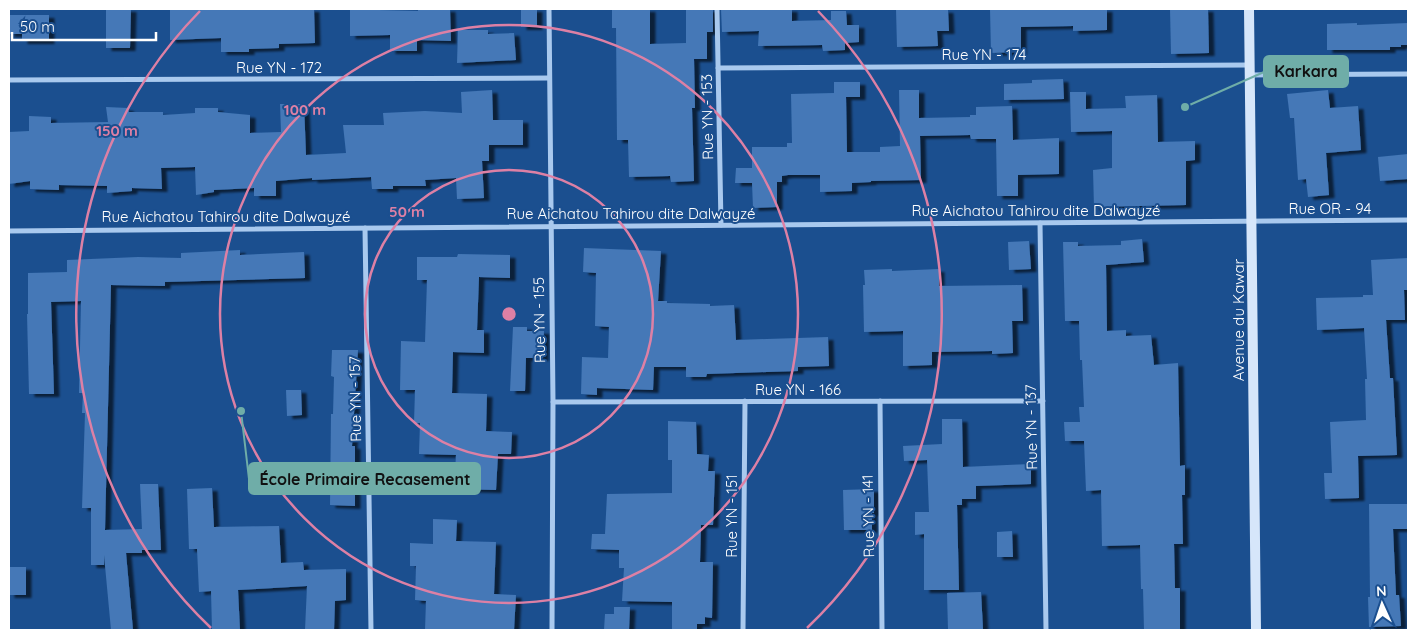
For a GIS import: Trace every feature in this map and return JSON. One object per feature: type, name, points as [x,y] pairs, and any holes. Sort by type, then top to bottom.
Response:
[{"type":"street","name":"Rue YN - 155","points":[[549,9],[553,402],[552,630]]},
{"type":"street","name":"Rue YN - 153","points":[[718,9],[721,225]]},
{"type":"street","name":"Avenue du Kawar","points":[[1250,9],[1256,630]]},
{"type":"street","name":"Rue YN - 174","points":[[718,68],[1250,70],[1408,74]]},
{"type":"street","name":"Rue YN - 172","points":[[9,80],[549,78]]},
{"type":"street","name":"Rue OR - 94","points":[[1252,221],[1408,220]]},
{"type":"street","name":"Rue Aichatou Tahirou dite Dalwayzé","points":[[9,231],[1252,221]]},
{"type":"street","name":"Rue YN - 137","points":[[1040,223],[1046,630]]},
{"type":"street","name":"Rue YN - 157","points":[[365,228],[371,630]]},
{"type":"street","name":"Rue YN - 151","points":[[743,630],[745,401]]},
{"type":"street","name":"Rue YN - 141","points":[[880,401],[882,630]]},
{"type":"street","name":"Rue YN - 166","points":[[553,402],[1043,401]]},
{"type":"building","points":[[106,9],[131,9],[130,48],[106,48]]},
{"type":"building","points":[[170,9],[314,9],[315,43],[279,44],[279,48],[249,49],[249,52],[221,52],[221,38],[170,40]]},
{"type":"building","points":[[418,9],[450,9],[451,41],[417,40],[417,51],[390,51],[390,35],[350,36],[350,10],[418,11]]},
{"type":"building","points":[[521,9],[537,9],[537,27],[521,27]]},
{"type":"building","points":[[612,9],[650,9],[650,44],[686,43],[686,9],[713,9],[713,32],[707,32],[707,59],[694,59],[695,108],[692,108],[694,181],[671,182],[670,176],[629,177],[628,140],[617,140],[616,28],[612,28]]},
{"type":"building","points":[[721,9],[792,9],[792,21],[831,20],[831,11],[846,11],[847,25],[859,25],[859,42],[845,43],[845,50],[823,51],[822,45],[758,46],[759,31],[722,32]]},
{"type":"building","points":[[896,9],[948,10],[949,31],[937,31],[938,46],[897,47]]},
{"type":"building","points":[[990,9],[1107,9],[1107,30],[1073,31],[1073,26],[1021,27],[1021,52],[991,53]]},
{"type":"building","points":[[1170,9],[1208,9],[1209,53],[1171,54]]},
{"type":"building","points":[[9,15],[49,15],[49,41],[22,41],[22,34],[9,34]]},
{"type":"building","points":[[1357,23],[1357,25],[1408,23],[1408,45],[1390,47],[1390,50],[1327,50],[1327,24]]},
{"type":"building","points":[[458,30],[488,30],[488,34],[514,33],[516,60],[457,63]]},
{"type":"building","points":[[1063,79],[1064,99],[1004,100],[1004,84],[1032,83],[1032,80]]},
{"type":"building","points":[[834,82],[860,82],[860,97],[846,97],[847,152],[880,152],[880,147],[900,146],[899,90],[919,90],[919,118],[970,117],[970,115],[976,115],[976,107],[1012,106],[1013,140],[1059,138],[1059,174],[1018,175],[1018,196],[997,196],[996,139],[971,139],[970,135],[920,136],[921,180],[852,183],[852,191],[820,192],[820,175],[782,176],[782,182],[777,182],[777,207],[753,208],[752,183],[735,183],[736,168],[752,168],[752,147],[787,147],[787,143],[792,143],[791,94],[834,93]]},
{"type":"building","points":[[492,90],[493,120],[523,120],[523,145],[489,145],[489,161],[482,161],[484,198],[457,199],[456,178],[425,180],[426,186],[393,186],[393,189],[372,189],[371,177],[276,181],[276,196],[254,196],[254,188],[214,190],[214,192],[196,195],[195,167],[161,168],[162,189],[132,188],[132,191],[107,193],[107,186],[59,185],[59,190],[30,189],[30,181],[9,184],[9,132],[29,131],[29,116],[51,117],[51,123],[108,122],[106,107],[128,108],[129,112],[163,112],[163,115],[195,113],[195,108],[218,108],[218,112],[250,115],[250,133],[281,132],[280,104],[304,104],[306,155],[346,153],[343,125],[384,125],[383,113],[425,111],[462,113],[461,92]]},
{"type":"building","points":[[1328,90],[1330,108],[1358,106],[1361,150],[1326,153],[1329,195],[1308,197],[1306,179],[1298,180],[1294,118],[1290,118],[1287,94]]},
{"type":"building","points":[[1070,92],[1086,92],[1086,109],[1126,108],[1125,96],[1157,95],[1158,142],[1195,141],[1195,160],[1186,161],[1186,205],[1094,207],[1093,170],[1112,168],[1112,131],[1071,132]]},
{"type":"building","points":[[1408,154],[1408,179],[1380,181],[1378,157]]},
{"type":"building","points":[[1142,239],[1144,262],[1106,265],[1107,331],[1126,330],[1126,336],[1151,335],[1154,365],[1178,363],[1180,466],[1185,465],[1185,495],[1182,495],[1183,544],[1174,544],[1175,588],[1180,588],[1180,630],[1144,630],[1140,545],[1102,546],[1101,490],[1086,491],[1084,441],[1065,441],[1064,422],[1080,422],[1079,407],[1084,407],[1079,321],[1065,321],[1063,242],[1078,242],[1078,246],[1121,245],[1121,241]]},
{"type":"building","points":[[1029,241],[1031,269],[1009,270],[1008,242]]},
{"type":"building","points":[[584,248],[661,251],[658,301],[710,304],[710,306],[734,305],[736,340],[828,337],[829,366],[798,367],[798,371],[707,374],[706,377],[686,377],[686,367],[654,367],[653,390],[597,388],[597,395],[581,394],[582,357],[608,358],[609,327],[595,326],[596,273],[583,272]]},
{"type":"building","points":[[240,250],[240,255],[304,252],[305,278],[165,282],[165,286],[111,285],[105,530],[142,529],[140,484],[158,484],[161,550],[142,550],[142,553],[126,553],[133,630],[111,630],[104,555],[104,565],[91,565],[91,508],[82,508],[85,413],[82,413],[83,393],[79,393],[81,301],[51,302],[54,394],[29,394],[28,273],[67,272],[67,260],[138,257],[181,258],[181,253]]},
{"type":"building","points":[[458,254],[510,255],[510,278],[479,277],[477,330],[484,330],[484,353],[453,352],[452,393],[487,394],[486,431],[512,432],[511,454],[498,454],[496,490],[454,489],[456,455],[419,454],[420,423],[414,423],[415,390],[400,390],[401,341],[425,342],[427,280],[417,280],[417,257],[457,257]]},
{"type":"building","points":[[1408,258],[1408,290],[1404,290],[1405,320],[1386,320],[1390,378],[1393,378],[1397,455],[1358,456],[1359,498],[1325,499],[1324,473],[1332,473],[1330,422],[1366,420],[1365,379],[1367,379],[1364,328],[1317,330],[1316,298],[1373,295],[1371,260]]},
{"type":"building","points":[[892,269],[892,271],[939,269],[939,286],[1022,285],[1023,321],[1012,321],[1013,353],[992,354],[992,351],[932,352],[932,365],[903,366],[903,331],[864,332],[864,270]]},
{"type":"building","points":[[513,327],[527,327],[527,331],[544,331],[543,358],[526,358],[525,391],[510,391]]},
{"type":"building","points":[[332,350],[358,350],[352,446],[355,446],[355,506],[330,505],[331,414],[333,414],[334,377],[331,376]]},
{"type":"building","points":[[286,390],[301,390],[302,415],[287,416]]},
{"type":"building","points":[[942,419],[962,419],[963,467],[1031,464],[1031,484],[976,486],[976,499],[962,499],[962,505],[957,505],[959,590],[924,590],[924,534],[915,535],[915,512],[929,512],[927,460],[904,461],[903,446],[942,444]]},
{"type":"building","points":[[668,421],[696,422],[697,454],[709,455],[708,471],[715,471],[713,525],[701,525],[700,562],[713,562],[712,618],[705,617],[705,624],[697,624],[697,630],[672,629],[672,602],[622,601],[624,568],[619,568],[619,550],[591,549],[592,534],[605,534],[607,494],[672,493],[672,460],[668,460]]},
{"type":"building","points":[[212,488],[214,527],[279,526],[281,563],[303,562],[304,570],[346,569],[346,600],[335,601],[334,630],[305,630],[307,586],[238,590],[240,630],[212,630],[211,591],[199,592],[197,549],[189,549],[187,489]]},
{"type":"building","points":[[874,489],[872,530],[844,530],[843,490]]},
{"type":"building","points":[[1369,504],[1408,504],[1408,529],[1393,529],[1396,595],[1399,595],[1401,626],[1369,627]]},
{"type":"building","points":[[433,519],[457,520],[456,541],[496,542],[494,594],[516,595],[514,630],[425,630],[426,601],[415,600],[416,566],[410,566],[410,543],[433,544]]},
{"type":"building","points":[[1012,531],[1013,557],[997,557],[997,532]]},
{"type":"building","points":[[9,567],[26,567],[26,595],[9,595]]},
{"type":"building","points":[[981,592],[983,629],[948,630],[947,593]]},
{"type":"building","points":[[614,607],[630,607],[629,630],[604,630],[605,614],[614,614]]},
{"type":"place","name":"Karkara","points":[[1185,107]]},
{"type":"place","name":"École Primaire Recasement","points":[[241,411]]}]
